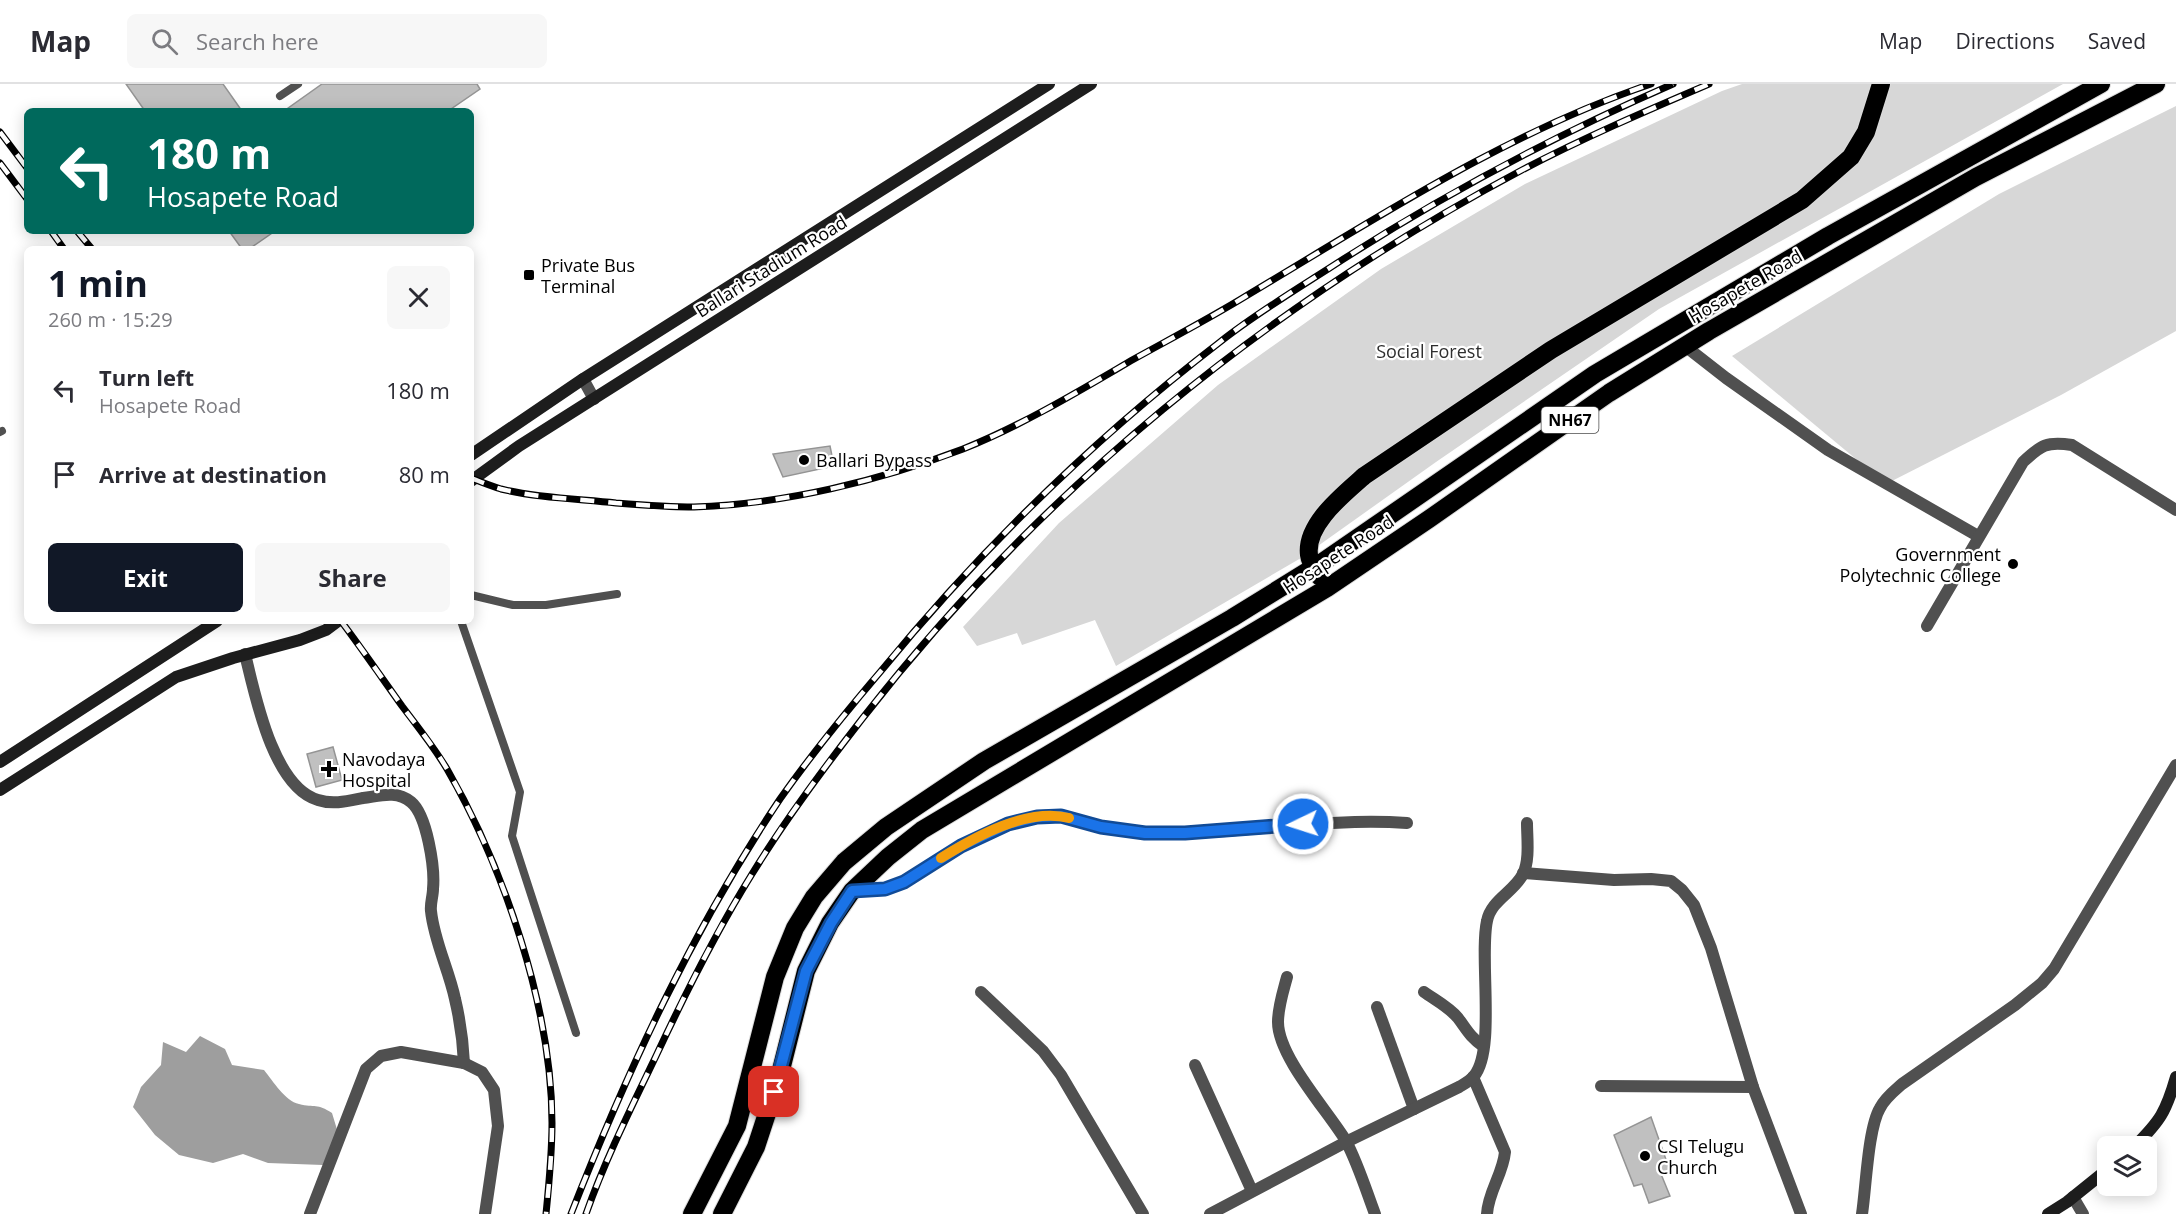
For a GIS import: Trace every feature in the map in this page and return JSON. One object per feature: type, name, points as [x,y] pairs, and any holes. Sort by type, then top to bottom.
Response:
[{"type":"highway","points":[[1327,588],[1313,567],[1309,556],[1309,544],[1314,530],[1324,516],[1364,476],[1551,350],[1802,200],[1851,157],[1866,132],[1881,84]]},
{"type":"highway","name":"Hosapete Road","points":[[692,1214],[737,1126],[775,978],[795,928],[814,897],[844,862],[886,827],[984,761],[1232,618],[1313,567],[1595,374],[1828,236],[2101,84]]},
{"type":"highway","name":"Hosapete Road","points":[[722,1214],[756,1147],[780,1074],[806,971],[831,923],[852,891],[888,857],[922,830],[1327,588],[1609,393],[1685,346],[1976,177],[2156,84]]},
{"type":"street","name":"Ballari Stadium Road","points":[[474,453],[583,379],[1049,84]]},
{"type":"street","name":"Ballari Stadium Road","points":[[474,479],[519,446],[1091,84]]},
{"type":"street","points":[[1685,346],[1828,450],[1978,536]]},
{"type":"street","points":[[583,379],[594,399]]},
{"type":"street","points":[[1927,626],[2023,462],[2040,446],[2056,443],[2072,445],[2176,510]]},
{"type":"street","points":[[0,762],[212,624]]},
{"type":"street","points":[[0,790],[177,677],[245,654],[300,640],[326,630],[334,624]]},
{"type":"street","points":[[245,654],[259,710],[281,767],[297,789],[316,800],[334,803],[392,794],[414,804],[420,813],[431,856],[434,887],[431,909],[455,999],[463,1040],[464,1063]]},
{"type":"street","points":[[1862,1214],[1874,1124],[1880,1108],[1902,1084],[2015,1005],[2042,983],[2054,969],[2176,765]]},
{"type":"street","points":[[852,891],[885,889],[904,882],[961,846],[1008,824],[1037,817],[1061,816],[1101,827],[1145,833],[1185,833],[1327,822],[1407,823]]},
{"type":"street","points":[[1210,1214],[1346,1142],[1459,1087],[1473,1077],[1479,1068],[1483,1046],[1487,919],[1495,904],[1524,873],[1527,823]]},
{"type":"street","points":[[1524,873],[1614,880],[1671,881],[1682,890],[1694,906],[1711,948],[1753,1087],[1801,1214]]},
{"type":"street","points":[[1287,977],[1278,1024],[1282,1042],[1294,1066],[1346,1142],[1375,1214]]},
{"type":"street","points":[[981,992],[1042,1051],[1060,1075],[1143,1214]]},
{"type":"street","points":[[1424,992],[1458,1018],[1472,1039],[1483,1046]]},
{"type":"street","points":[[1377,1007],[1414,1109]]},
{"type":"street","points":[[310,1214],[366,1070],[381,1056],[401,1053],[464,1063],[482,1072],[494,1090],[498,1125],[485,1214]]},
{"type":"street","points":[[1195,1065],[1252,1191]]},
{"type":"street","points":[[1473,1077],[1505,1152],[1504,1164],[1492,1192],[1487,1214]]},
{"type":"street","points":[[2145,1136],[2171,1108],[2176,1077]]},
{"type":"street","points":[[1601,1086],[1753,1087]]},
{"type":"street","points":[[2048,1214],[2097,1178]]},
{"type":"street","points":[[2073,1197],[2083,1214]]},
{"type":"lane","points":[[280,96],[298,84]]},
{"type":"lane","points":[[474,596],[513,605],[546,605],[617,594]]},
{"type":"lane","points":[[462,624],[520,792],[512,836],[576,1034]]},
{"type":"green space","name":"Social Forest","points":[[1742,84],[2063,84],[1659,309],[1301,558],[1116,666],[1095,620],[1022,645],[1017,633],[977,646],[963,627],[1059,523],[1218,385],[1381,269],[1525,184],[1722,91]]},
{"type":"green space","points":[[2176,106],[2176,331],[2061,395],[1886,484],[1732,356],[1999,194]]},
{"type":"shaded area","points":[[200,1036],[225,1049],[232,1065],[264,1070],[280,1090],[294,1102],[319,1107],[332,1113],[339,1136],[323,1165],[268,1163],[243,1154],[213,1163],[179,1155],[155,1135],[133,1107],[141,1087],[161,1065],[163,1042],[186,1052]]},
{"type":"building","points":[[126,84],[223,84],[240,108],[143,108]]},
{"type":"building","points":[[322,84],[477,84],[480,89],[452,108],[288,108]]},
{"type":"building","points":[[231,234],[271,234],[253,246],[240,246]]},
{"type":"building","name":"Ballari Bypass","points":[[830,446],[834,466],[783,477],[773,454]]},
{"type":"building","points":[[333,747],[342,780],[316,787],[307,754]]},
{"type":"building","points":[[1651,1117],[1670,1171],[1661,1174],[1670,1196],[1649,1203],[1642,1184],[1634,1186],[1614,1135]]},
{"type":"railway","points":[[474,479],[501,489],[544,496],[694,507],[797,496],[865,481],[931,461],[985,440],[1050,407],[1219,312],[1443,179],[1494,152],[1597,104],[1651,84]]},
{"type":"railway","points":[[571,1214],[615,1106],[664,1001],[748,848],[780,799],[842,718],[919,626],[999,539],[1084,456],[1128,417],[1220,342],[1260,313],[1412,217],[1497,169],[1540,146],[1673,84]]},
{"type":"railway","points":[[586,1214],[619,1134],[690,986],[726,918],[765,854],[805,795],[862,719],[931,635],[1004,556],[1082,481],[1163,410],[1248,343],[1336,281],[1427,223],[1522,170],[1591,136],[1709,84]]},
{"type":"railway","points":[[0,132],[24,164]]},
{"type":"railway","points":[[0,163],[24,195]]},
{"type":"railway","points":[[53,234],[62,246]]},
{"type":"railway","points":[[80,234],[90,246]]},
{"type":"railway","points":[[343,624],[447,769],[487,850],[521,940],[544,1033],[550,1079],[552,1135],[546,1214]]},
{"type":"slow traffic","points":[[941,858],[1008,824],[1037,817],[1069,818]]},
{"type":"place","name":"Private Bus Terminal","points":[[529,275]]},
{"type":"place","name":"Ballari Bypass","points":[[804,460]]},
{"type":"place","name":"Government Polytechnic College","points":[[2013,564]]},
{"type":"place","name":"Navodaya Hospital","points":[[329,769]]},
{"type":"place","name":"CSI Telugu Church","points":[[1645,1156]]},
{"type":"route","points":[[774,1092],[806,971],[831,923],[852,891],[885,889],[904,882],[961,846],[1008,824],[1037,817],[1061,816],[1101,827],[1145,833],[1185,833],[1303,824]]}]
